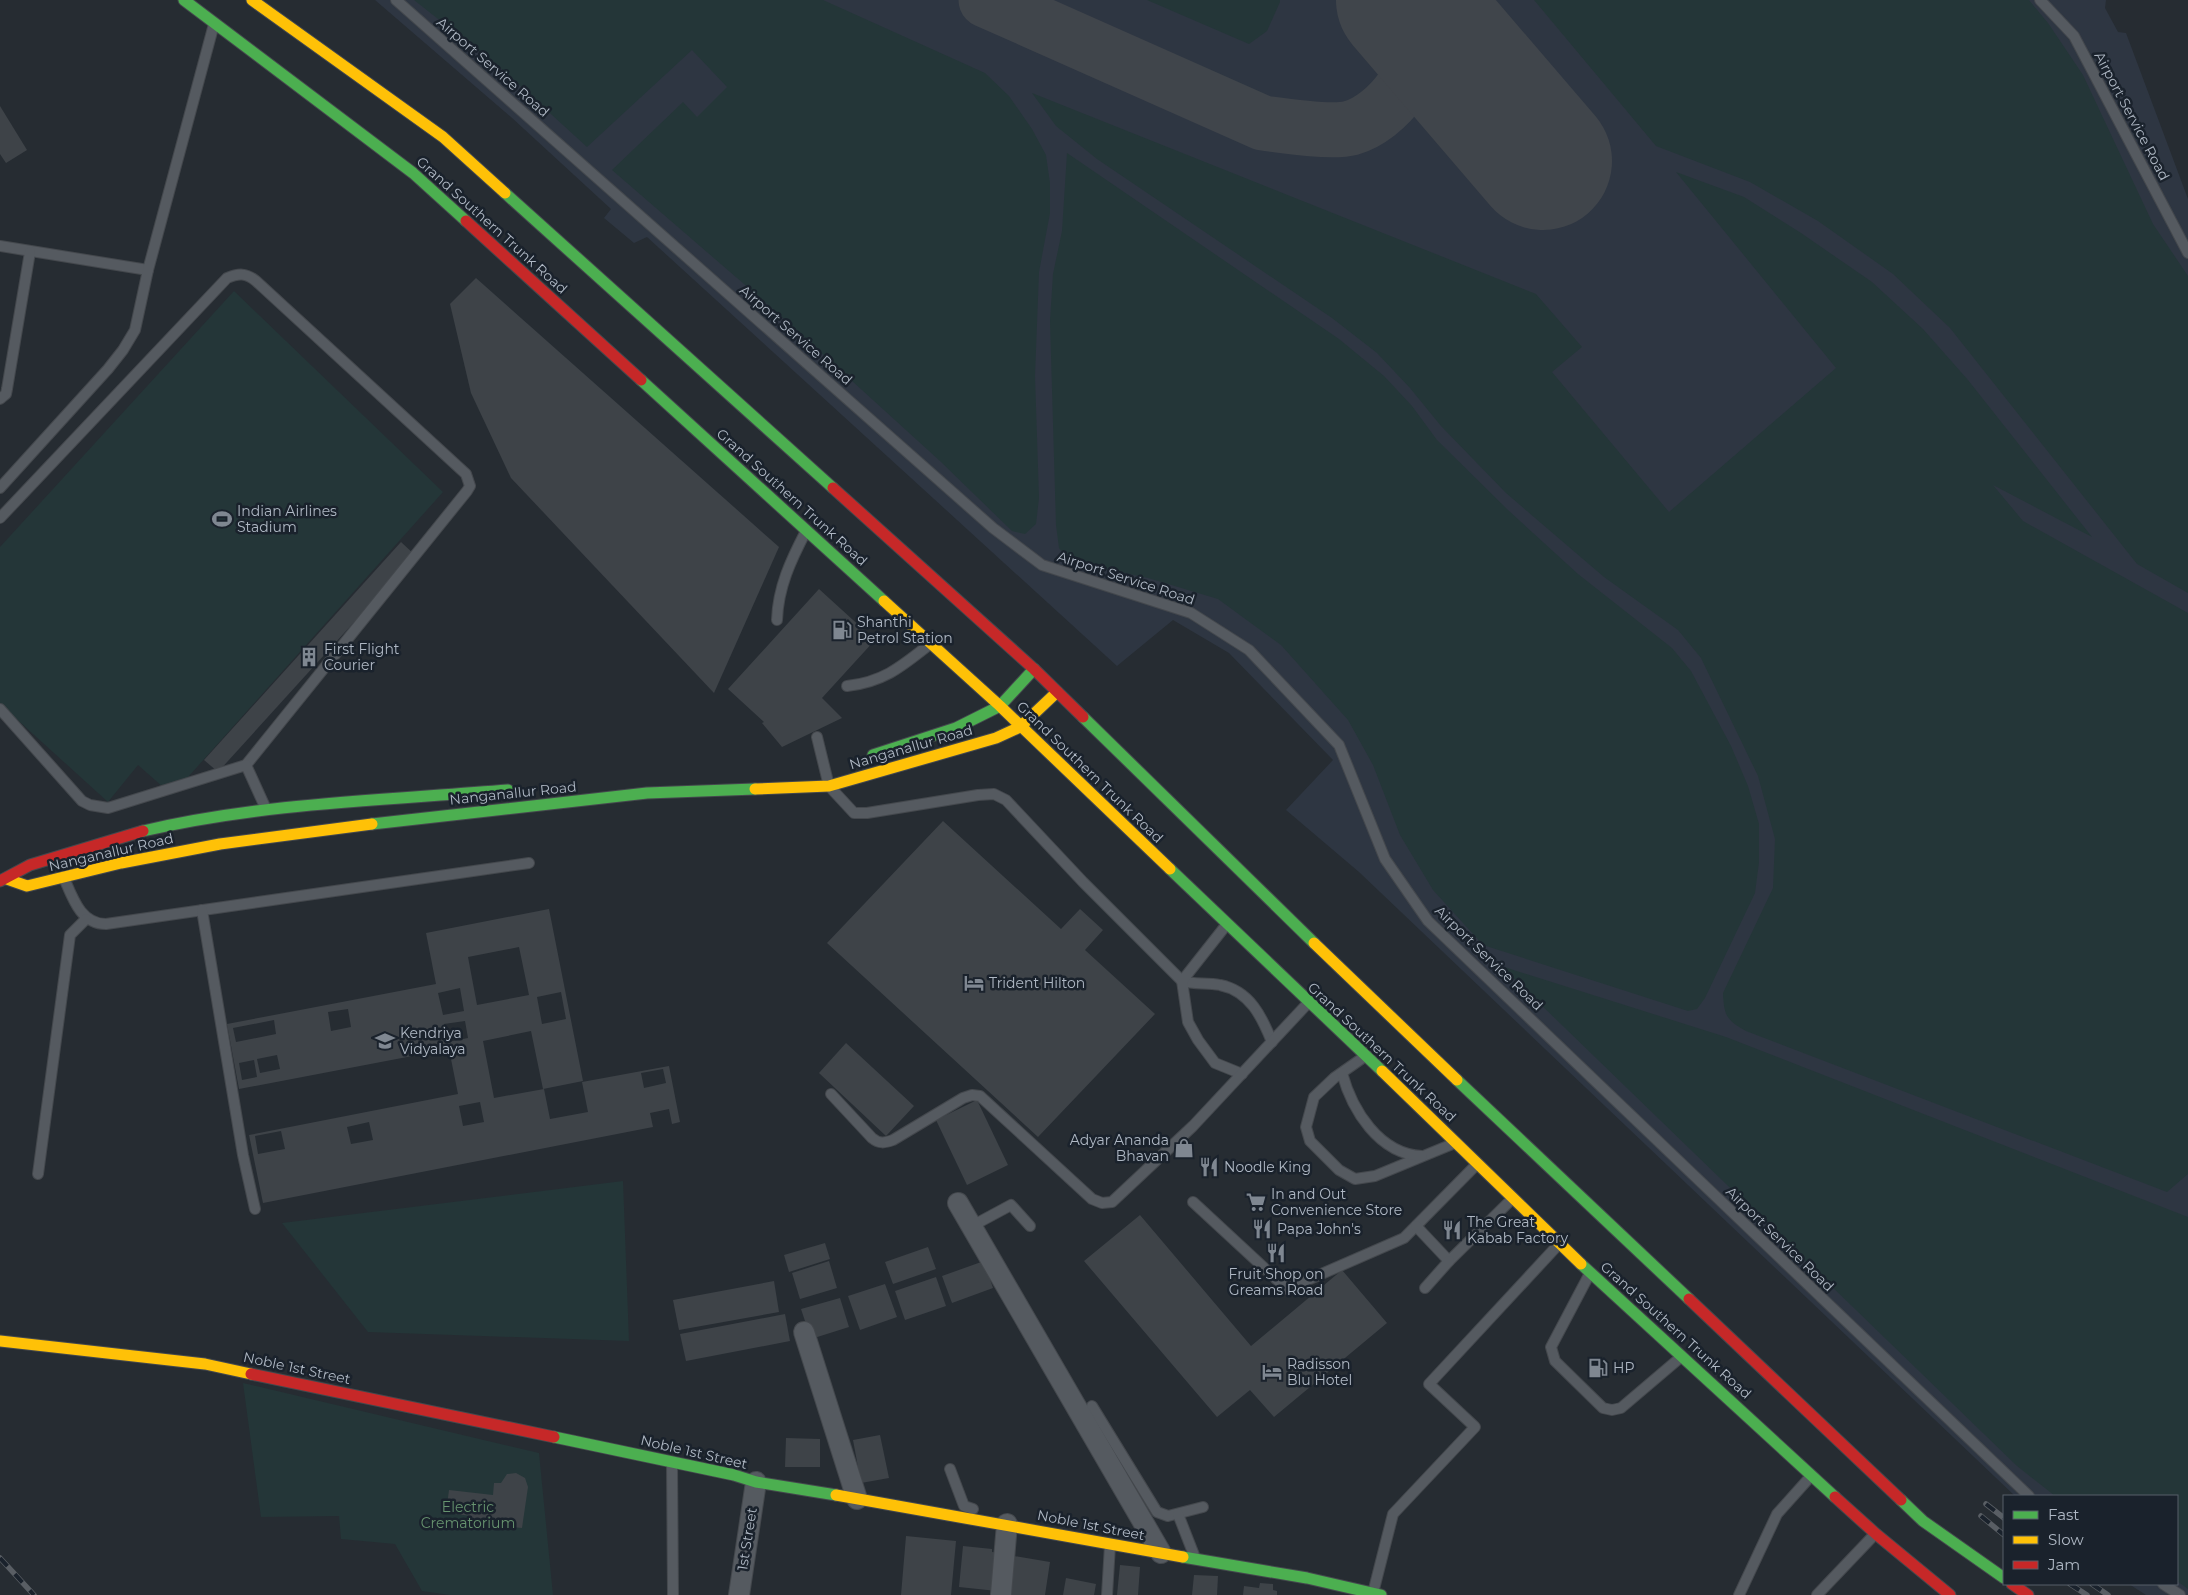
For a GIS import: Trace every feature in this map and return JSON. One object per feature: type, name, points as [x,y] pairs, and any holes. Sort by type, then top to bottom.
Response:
[{"type":"main road","name":"Grand Southern Trunk Road","points":[[184,0],[413,173],[1000,706],[1308,1003],[1478,1163],[1590,1273],[1876,1534],[1904,1552],[1950,1595]]},
{"type":"main road","name":"Grand Southern Trunk Road","points":[[252,0],[443,137],[1058,692],[1379,1006],[1921,1525],[2003,1577]]},
{"type":"main road","points":[[1000,706],[1034,670]]},
{"type":"main road","name":"Nanganallur Road","points":[[3,880],[27,886],[121,863],[220,844],[363,825],[647,793],[829,786],[996,738],[1020,727],[1058,692]]},
{"type":"main road","name":"Nanganallur Road","points":[[858,760],[956,728],[1000,706]]},
{"type":"main road","points":[[604,783],[606,798]]},
{"type":"main road","name":"Nanganallur Road","points":[[3,880],[30,865],[134,833],[190,820],[266,809],[516,790]]},
{"type":"main road","name":"Noble 1st Street","points":[[0,1341],[205,1364],[734,1475],[756,1482],[857,1499],[972,1514],[1007,1524],[1196,1559],[1306,1586],[1377,1594]]},
{"type":"main road","points":[[2013,1585],[2028,1595]]},
{"type":"street","points":[[958,1203],[1161,1553]]},
{"type":"street","points":[[804,1332],[857,1499]]},
{"type":"street","name":"1st Street","points":[[739,1595],[756,1482]]},
{"type":"street","points":[[1001,1594],[1007,1524]]},
{"type":"lane","name":"Airport Service Road","points":[[396,0],[986,521],[1035,560],[1042,565],[1191,613],[1249,650],[1339,745],[1385,860],[1428,921],[2028,1495]]},
{"type":"lane","name":"Airport Service Road","points":[[2040,0],[2074,36],[2188,253]]},
{"type":"lane","points":[[0,488],[108,369],[123,350],[135,330],[148,270],[215,24]]},
{"type":"lane","points":[[0,246],[148,270]]},
{"type":"lane","points":[[0,399],[6,394],[30,252]]},
{"type":"lane","points":[[0,518],[227,278],[237,273],[248,275],[256,281],[466,474],[470,486],[246,765],[108,808],[99,808],[82,801],[0,709]]},
{"type":"lane","points":[[777,620],[778,601],[783,580],[806,530]]},
{"type":"lane","points":[[847,686],[864,684],[889,675],[931,643]]},
{"type":"lane","points":[[817,737],[829,786],[854,813],[867,813],[978,795],[994,794],[1006,800],[1083,882],[1182,981],[1193,984],[1221,985],[1238,992],[1252,1003],[1263,1020],[1272,1042]]},
{"type":"lane","points":[[246,765],[266,809]]},
{"type":"lane","points":[[64,877],[72,897],[86,919],[96,924],[106,924],[529,863]]},
{"type":"lane","points":[[202,910],[243,1155],[255,1209]]},
{"type":"lane","points":[[38,1174],[70,935],[86,919]]},
{"type":"lane","points":[[1227,924],[1182,981],[1188,1022],[1198,1040],[1215,1063],[1242,1074]]},
{"type":"lane","points":[[831,1094],[872,1138],[878,1142],[886,1143],[963,1098],[972,1095],[980,1096],[1092,1199],[1102,1203],[1112,1202],[1193,1126],[1308,1003]]},
{"type":"lane","points":[[1365,1056],[1314,1097],[1306,1127],[1310,1141],[1339,1170],[1355,1178],[1375,1176],[1456,1142]]},
{"type":"lane","points":[[1342,1073],[1346,1088],[1357,1112],[1372,1131],[1390,1147],[1412,1156],[1423,1156]]},
{"type":"lane","points":[[1193,1202],[1286,1289],[1404,1238],[1478,1163]]},
{"type":"lane","points":[[1425,1288],[1449,1261],[1514,1198]]},
{"type":"lane","points":[[972,1226],[1011,1205],[1030,1226]]},
{"type":"lane","points":[[1416,1226],[1449,1261]]},
{"type":"lane","points":[[1377,1594],[1393,1514],[1475,1427],[1429,1384],[1559,1244]]},
{"type":"lane","points":[[1590,1273],[1551,1347],[1555,1361],[1603,1408],[1612,1410],[1621,1408],[1682,1356]]},
{"type":"lane","points":[[1092,1406],[1157,1512],[1168,1516],[1203,1507]]},
{"type":"lane","points":[[672,1462],[673,1595]]},
{"type":"lane","points":[[950,1469],[964,1506],[972,1514],[986,1511]]},
{"type":"lane","points":[[1739,1595],[1777,1514],[1812,1475]]},
{"type":"lane","points":[[1178,1514],[1196,1559]]},
{"type":"lane","points":[[1817,1595],[1876,1534]]},
{"type":"lane","points":[[1107,1595],[1110,1544]]},
{"type":"lane","points":[[2165,1585],[2180,1595]]},
{"type":"shaded area","points":[[375,0],[2106,0],[2105,8],[2118,32],[2126,33],[2188,199],[2188,1595],[2146,1595],[2131,1585],[2178,1585],[2178,1495],[2014,1495],[1359,872],[1286,810],[1333,760],[1229,653],[1173,620],[1117,666],[647,237],[634,243],[604,218],[611,209],[511,117]]},
{"type":"green space","points":[[414,0],[823,0],[985,73],[1009,96],[1032,129],[1046,155],[1050,183],[1050,213],[1039,272],[1035,376],[1039,498],[1036,524],[1025,534],[1012,531],[940,461],[774,310],[612,170],[683,102],[697,117],[727,87],[692,50],[587,147],[504,71]]},
{"type":"green space","points":[[1147,0],[1280,0],[1280,2],[1267,31],[1249,44]]},
{"type":"green space","points":[[1534,0],[2029,0],[2048,23],[2083,75],[2153,224],[2188,276],[2188,593],[2137,564],[1950,328],[1893,274],[1818,221],[1750,182],[1656,146]]},
{"type":"green space","points":[[1032,93],[1536,294],[1582,347],[1552,372],[1669,512],[1836,368],[1676,172],[1744,197],[1801,233],[1872,282],[1923,329],[1968,380],[2092,537],[1993,485],[2023,521],[2188,613],[2188,1174],[2167,1192],[1746,1031],[1734,1024],[1725,1012],[1723,993],[1773,888],[1775,839],[1758,776],[1701,658],[1678,630],[1604,577],[1506,493],[1441,426],[1410,388],[1377,353],[1332,318],[1097,159],[1056,126]]},
{"type":"green space","points":[[1067,153],[1339,339],[1384,376],[1412,406],[1437,440],[1508,510],[1578,574],[1672,648],[1691,671],[1731,746],[1748,786],[1759,824],[1759,862],[1755,893],[1705,998],[1697,1009],[1688,1011],[1483,945],[1433,890],[1400,835],[1373,765],[1348,720],[1281,645],[1218,599],[1148,578],[1087,565],[1067,558],[1059,548],[1056,525],[1050,321],[1053,274],[1062,231]]},
{"type":"green space","name":"Indian Airlines Stadium","points":[[234,291],[443,492],[172,795],[138,765],[108,802],[0,704],[0,547]]},
{"type":"green space","points":[[1501,966],[1726,1037],[2188,1217],[2188,1589],[2178,1582],[2178,1495],[2054,1495],[2017,1466]]},
{"type":"green space","points":[[623,1181],[629,1341],[368,1332],[282,1223]]},
{"type":"green space","name":"Electric Crematorium","points":[[243,1383],[539,1453],[553,1595],[450,1595],[422,1591],[395,1544],[341,1539],[339,1516],[261,1517]]},
{"type":"building","points":[[0,106],[27,150],[6,163],[0,154]]},
{"type":"building","points":[[476,278],[779,547],[714,693],[511,478],[471,393],[450,304]]},
{"type":"building","name":"First Flight Courier","points":[[401,542],[415,555],[218,772],[204,760]]},
{"type":"building","points":[[819,589],[875,640],[822,698],[842,718],[782,747],[762,723],[764,722],[728,689]]},
{"type":"building","points":[[943,821],[1061,929],[1080,909],[1103,930],[1085,950],[1155,1014],[1038,1137],[827,943]]},
{"type":"building","points":[[549,909],[583,1081],[543,1089],[531,1031],[483,1041],[494,1098],[544,1089],[550,1119],[588,1112],[582,1082],[669,1066],[680,1122],[672,1124],[669,1109],[650,1113],[653,1127],[263,1203],[249,1135],[458,1094],[449,1049],[239,1089],[227,1024],[436,984],[426,933]],"holes":[[[519,947],[529,995],[477,1005],[468,957]],[[460,988],[464,1011],[443,1015],[438,993]],[[561,992],[566,1019],[542,1024],[537,997]],[[348,1009],[351,1027],[331,1031],[328,1012]],[[274,1020],[276,1034],[236,1042],[233,1028]],[[465,1021],[468,1038],[448,1042],[444,1024]],[[277,1055],[280,1069],[260,1073],[257,1059]],[[254,1060],[257,1077],[242,1080],[239,1063]],[[663,1069],[666,1083],[644,1088],[641,1073]],[[480,1102],[484,1122],[463,1126],[459,1106]],[[369,1122],[373,1140],[351,1144],[347,1127]],[[281,1131],[285,1149],[258,1154],[255,1136]]]},
{"type":"building","points":[[846,1043],[914,1106],[886,1136],[819,1073]]},
{"type":"building","points":[[977,1100],[1008,1165],[967,1185],[936,1120]]},
{"type":"building","points":[[1140,1215],[1251,1346],[1342,1270],[1387,1323],[1274,1417],[1250,1390],[1217,1417],[1084,1261]]},
{"type":"building","points":[[825,1243],[830,1259],[789,1272],[784,1255]]},
{"type":"building","points":[[928,1247],[936,1269],[893,1284],[885,1262]]},
{"type":"building","points":[[829,1261],[837,1288],[800,1299],[792,1273]]},
{"type":"building","points":[[984,1261],[993,1288],[952,1303],[942,1276]]},
{"type":"building","points":[[936,1277],[946,1306],[905,1320],[895,1291]]},
{"type":"building","points":[[774,1281],[779,1312],[679,1330],[673,1300]]},
{"type":"building","points":[[885,1284],[897,1317],[860,1330],[848,1296]]},
{"type":"building","points":[[840,1298],[849,1327],[811,1339],[801,1309]]},
{"type":"building","points":[[785,1314],[790,1341],[686,1361],[680,1334]]},
{"type":"building","points":[[880,1435],[889,1478],[861,1483],[853,1440]]},
{"type":"building","points":[[786,1438],[820,1439],[820,1467],[785,1467]]},
{"type":"building","points":[[516,1473],[525,1478],[528,1487],[522,1528],[471,1523],[472,1516],[446,1513],[449,1490],[493,1495],[494,1483],[501,1483],[507,1474]]},
{"type":"building","points":[[906,1536],[956,1541],[951,1595],[901,1595]]},
{"type":"building","points":[[963,1546],[992,1549],[992,1552],[1001,1553],[997,1591],[959,1587]]},
{"type":"building","points":[[1014,1556],[1050,1562],[1045,1595],[1008,1595]]},
{"type":"building","points":[[1120,1565],[1140,1567],[1138,1595],[1117,1595]]},
{"type":"building","points":[[1194,1575],[1218,1576],[1217,1595],[1192,1595]]},
{"type":"building","points":[[1066,1578],[1096,1584],[1094,1595],[1063,1595]]},
{"type":"building","points":[[1260,1583],[1273,1584],[1273,1590],[1277,1591],[1277,1595],[1243,1595],[1244,1586],[1259,1588]]},
{"type":"taxiway","points":[[986,0],[1263,123],[1332,130],[1351,128],[1365,122],[1378,114],[1402,89],[1417,59],[1420,43],[1418,25],[1411,7]]},
{"type":"runway","points":[[1405,0],[1543,161]]},
{"type":"railway","points":[[1986,1504],[2003,1517]]},
{"type":"railway","points":[[1981,1516],[2003,1534]]},
{"type":"railway","points":[[0,1558],[34,1595]]},
{"type":"railway","points":[[2072,1585],[2087,1595]]},
{"type":"railway","points":[[2093,1585],[2108,1595]]},
{"type":"traffic: fast","points":[[184,0],[413,173],[466,221]]},
{"type":"traffic: fast","points":[[505,193],[833,488]]},
{"type":"traffic: fast","points":[[641,380],[884,601]]},
{"type":"traffic: fast","points":[[873,755],[956,728],[1000,706],[1034,669]]},
{"type":"traffic: fast","points":[[1083,717],[1314,943]]},
{"type":"traffic: fast","points":[[372,824],[647,793],[755,789]]},
{"type":"traffic: fast","points":[[143,831],[233,814],[279,808],[508,790]]},
{"type":"traffic: fast","points":[[1170,869],[1382,1071]]},
{"type":"traffic: fast","points":[[1457,1080],[1689,1299]]},
{"type":"traffic: fast","points":[[1581,1264],[1835,1497]]},
{"type":"traffic: fast","points":[[554,1437],[734,1475],[756,1482],[836,1495]]},
{"type":"traffic: fast","points":[[1901,1500],[1923,1521],[2003,1577]]},
{"type":"traffic: fast","points":[[1183,1557],[1307,1578],[1381,1595]]},
{"type":"traffic: slow","points":[[252,0],[443,137],[505,193]]},
{"type":"traffic: slow","points":[[884,601],[1000,706],[1170,869]]},
{"type":"traffic: slow","points":[[755,789],[829,786],[996,738],[1020,727],[1057,692]]},
{"type":"traffic: slow","points":[[7,879],[27,886],[121,863],[220,844],[372,824]]},
{"type":"traffic: slow","points":[[1314,943],[1457,1080]]},
{"type":"traffic: slow","points":[[1382,1071],[1581,1264]]},
{"type":"traffic: slow","points":[[0,1341],[205,1364],[251,1374]]},
{"type":"traffic: slow","points":[[836,1495],[1183,1557]]},
{"type":"traffic: jam","points":[[466,221],[641,380]]},
{"type":"traffic: jam","points":[[833,488],[1034,669],[1083,717]]},
{"type":"traffic: jam","points":[[0,881],[30,865],[143,831]]},
{"type":"traffic: jam","points":[[1689,1299],[1901,1500]]},
{"type":"traffic: jam","points":[[251,1374],[554,1437]]},
{"type":"traffic: jam","points":[[1835,1497],[1876,1534],[1950,1595]]},
{"type":"traffic: jam","points":[[2013,1585],[2028,1595]]},
{"type":"place","name":"Indian Airlines Stadium","points":[[222,519]]},
{"type":"place","name":"Shanthi Petrol Station","points":[[842,630]]},
{"type":"place","name":"First Flight Courier","points":[[309,657]]},
{"type":"place","name":"Trident Hilton","points":[[974,983]]},
{"type":"place","name":"Kendriya Vidyalaya","points":[[385,1041]]},
{"type":"place","name":"Adyar Ananda Bhavan","points":[[1184,1148]]},
{"type":"place","name":"Noodle King","points":[[1209,1167]]},
{"type":"place","name":"In and Out Convenience Store","points":[[1256,1202]]},
{"type":"place","name":"Papa John's","points":[[1262,1229]]},
{"type":"place","name":"The Great Kabab Factory","points":[[1452,1230]]},
{"type":"place","name":"Fruit Shop on Greams Road","points":[[1276,1253]]},
{"type":"place","name":"HP","points":[[1598,1368]]},
{"type":"place","name":"Radisson Blu Hotel","points":[[1272,1372]]}]
